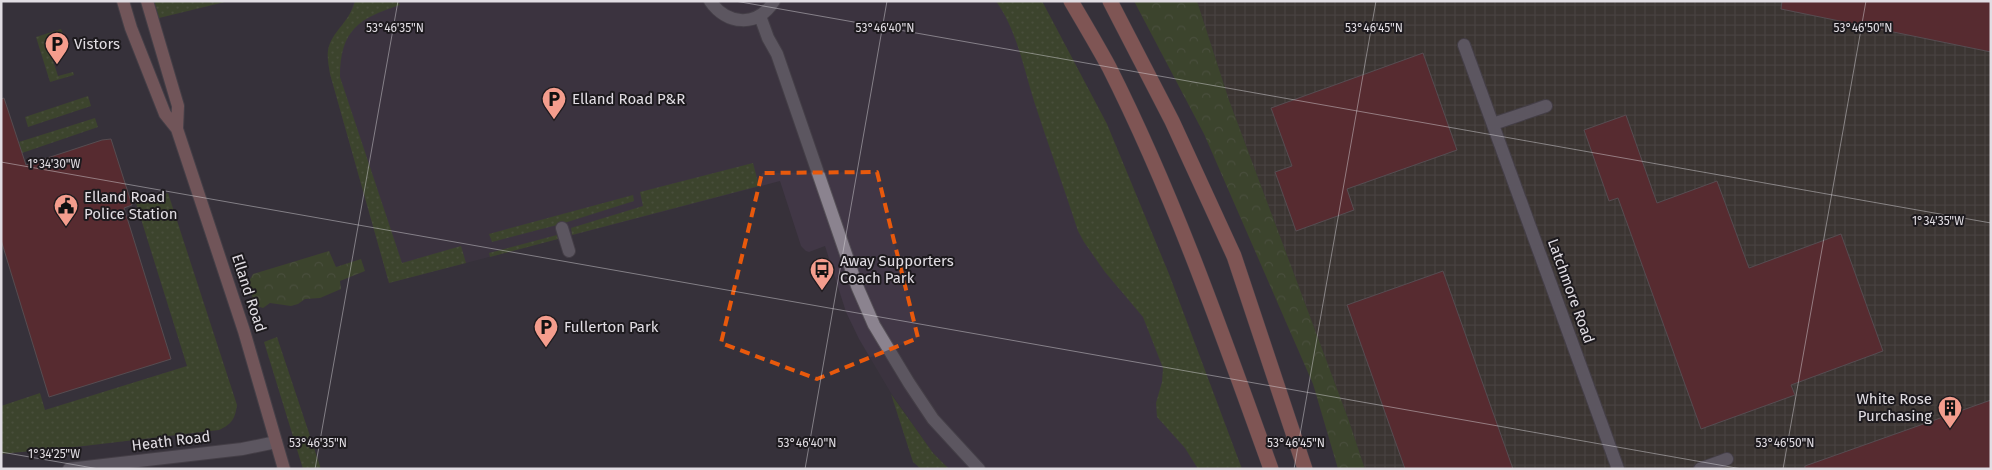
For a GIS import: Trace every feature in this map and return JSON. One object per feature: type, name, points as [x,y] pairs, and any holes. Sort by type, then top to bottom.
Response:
[{"type":"highway","points":[[1071,1],[1109,67],[1152,160],[1217,318],[1271,469]]},
{"type":"highway","points":[[1110,1],[1172,121],[1234,256],[1305,469]]},
{"type":"main road","name":"Elland Road","points":[[123,1],[130,28],[165,114],[177,129],[233,296],[284,469]]},
{"type":"main road","name":"Elland Road","points":[[147,1],[178,106],[177,129]]},
{"type":"street","points":[[710,1],[716,10],[726,17],[738,20],[749,20],[760,16],[770,8],[774,1]]},
{"type":"street","points":[[760,16],[768,38],[777,54],[857,286],[874,325],[908,383],[934,419],[979,469]]},
{"type":"street","name":"Latchmore Road","points":[[1464,44],[1618,469]]},
{"type":"street","points":[[1493,124],[1546,106]]},
{"type":"street","points":[[562,228],[569,251]]},
{"type":"street","name":"Heath Road","points":[[69,469],[242,449],[276,442]]},
{"type":"street","points":[[1700,469],[1726,459]]},
{"type":"highlighted area","points":[[877,172],[918,338],[817,379],[721,343],[762,173]]},
{"type":"shaded area","name":"Elland Road P&R","points":[[354,1],[1010,1],[1208,469],[949,469],[933,453],[891,393],[859,339],[846,312],[825,246],[809,252],[801,246],[780,181],[389,283],[330,74],[328,61],[329,47],[349,18]]},
{"type":"shaded area","points":[[1197,1],[1991,1],[1991,469],[1365,469],[1348,418],[1229,100]]},
{"type":"green space","points":[[154,1],[229,1],[159,18]]},
{"type":"green space","points":[[355,1],[397,1],[400,5],[373,15],[355,28],[348,37],[344,48],[340,77],[402,263],[461,246],[466,263],[389,283],[330,74],[328,60],[329,46],[350,14]]},
{"type":"green space","points":[[996,1],[1042,1],[1107,124],[1169,274],[1242,469],[1198,469],[1185,448],[1157,417],[1156,403],[1162,382],[1163,368],[1143,317],[1105,272],[1078,231],[1034,101],[1023,62],[1009,24]]},
{"type":"green space","points":[[1134,1],[1197,1],[1229,100],[1348,418],[1365,469],[1338,469],[1313,384],[1204,134]]},
{"type":"green space","points":[[61,29],[63,34],[46,39],[58,76],[73,72],[74,75],[50,82],[36,37]]},
{"type":"green space","points":[[88,96],[91,106],[28,127],[25,117]]},
{"type":"green space","points":[[95,118],[98,127],[22,153],[19,142]]},
{"type":"green space","points":[[753,163],[759,186],[572,235],[571,228],[643,206],[640,192]]},
{"type":"green space","points":[[168,193],[237,405],[232,420],[227,426],[219,430],[1,454],[1,406],[40,393],[45,410],[187,366],[136,203]]},
{"type":"green space","points":[[633,195],[634,201],[561,224],[492,242],[489,234]]},
{"type":"green space","points":[[557,235],[558,239],[490,257],[489,253]]},
{"type":"green space","points":[[329,251],[336,267],[361,259],[365,271],[340,281],[341,289],[320,298],[305,299],[291,306],[270,303],[263,308],[254,305],[249,281],[253,274]]},
{"type":"green space","points":[[277,337],[321,469],[303,469],[264,342]]},
{"type":"green space","points":[[891,394],[933,453],[949,469],[921,469],[913,462]]},
{"type":"building","points":[[1782,1],[1991,1],[1991,52],[1781,9]]},
{"type":"building","points":[[1423,53],[1457,150],[1347,189],[1354,210],[1296,231],[1275,172],[1292,166],[1271,108]]},
{"type":"building","name":"Elland Road Police Station","points":[[4,98],[26,165],[102,140],[111,139],[132,205],[124,208],[171,359],[49,397],[1,240],[1,99]]},
{"type":"building","points":[[1626,115],[1657,203],[1717,181],[1749,268],[1841,234],[1883,351],[1791,385],[1795,395],[1701,429],[1618,198],[1609,201],[1584,130]]},
{"type":"building","points":[[1443,271],[1513,469],[1405,469],[1347,305]]},
{"type":"building","name":"White Rose Purchasing","points":[[1991,400],[1991,469],[1805,469],[1805,466]]},
{"type":"place","name":"Vistors","points":[[57,65]]},
{"type":"place","name":"Elland Road P&R","points":[[554,120]]},
{"type":"place","name":"Elland Road Police Station","points":[[66,227]]},
{"type":"place","name":"Away Supporters Coach Park","points":[[822,291]]},
{"type":"place","name":"Fullerton Park","points":[[546,348]]},
{"type":"place","name":"White Rose Purchasing","points":[[1950,429]]}]
